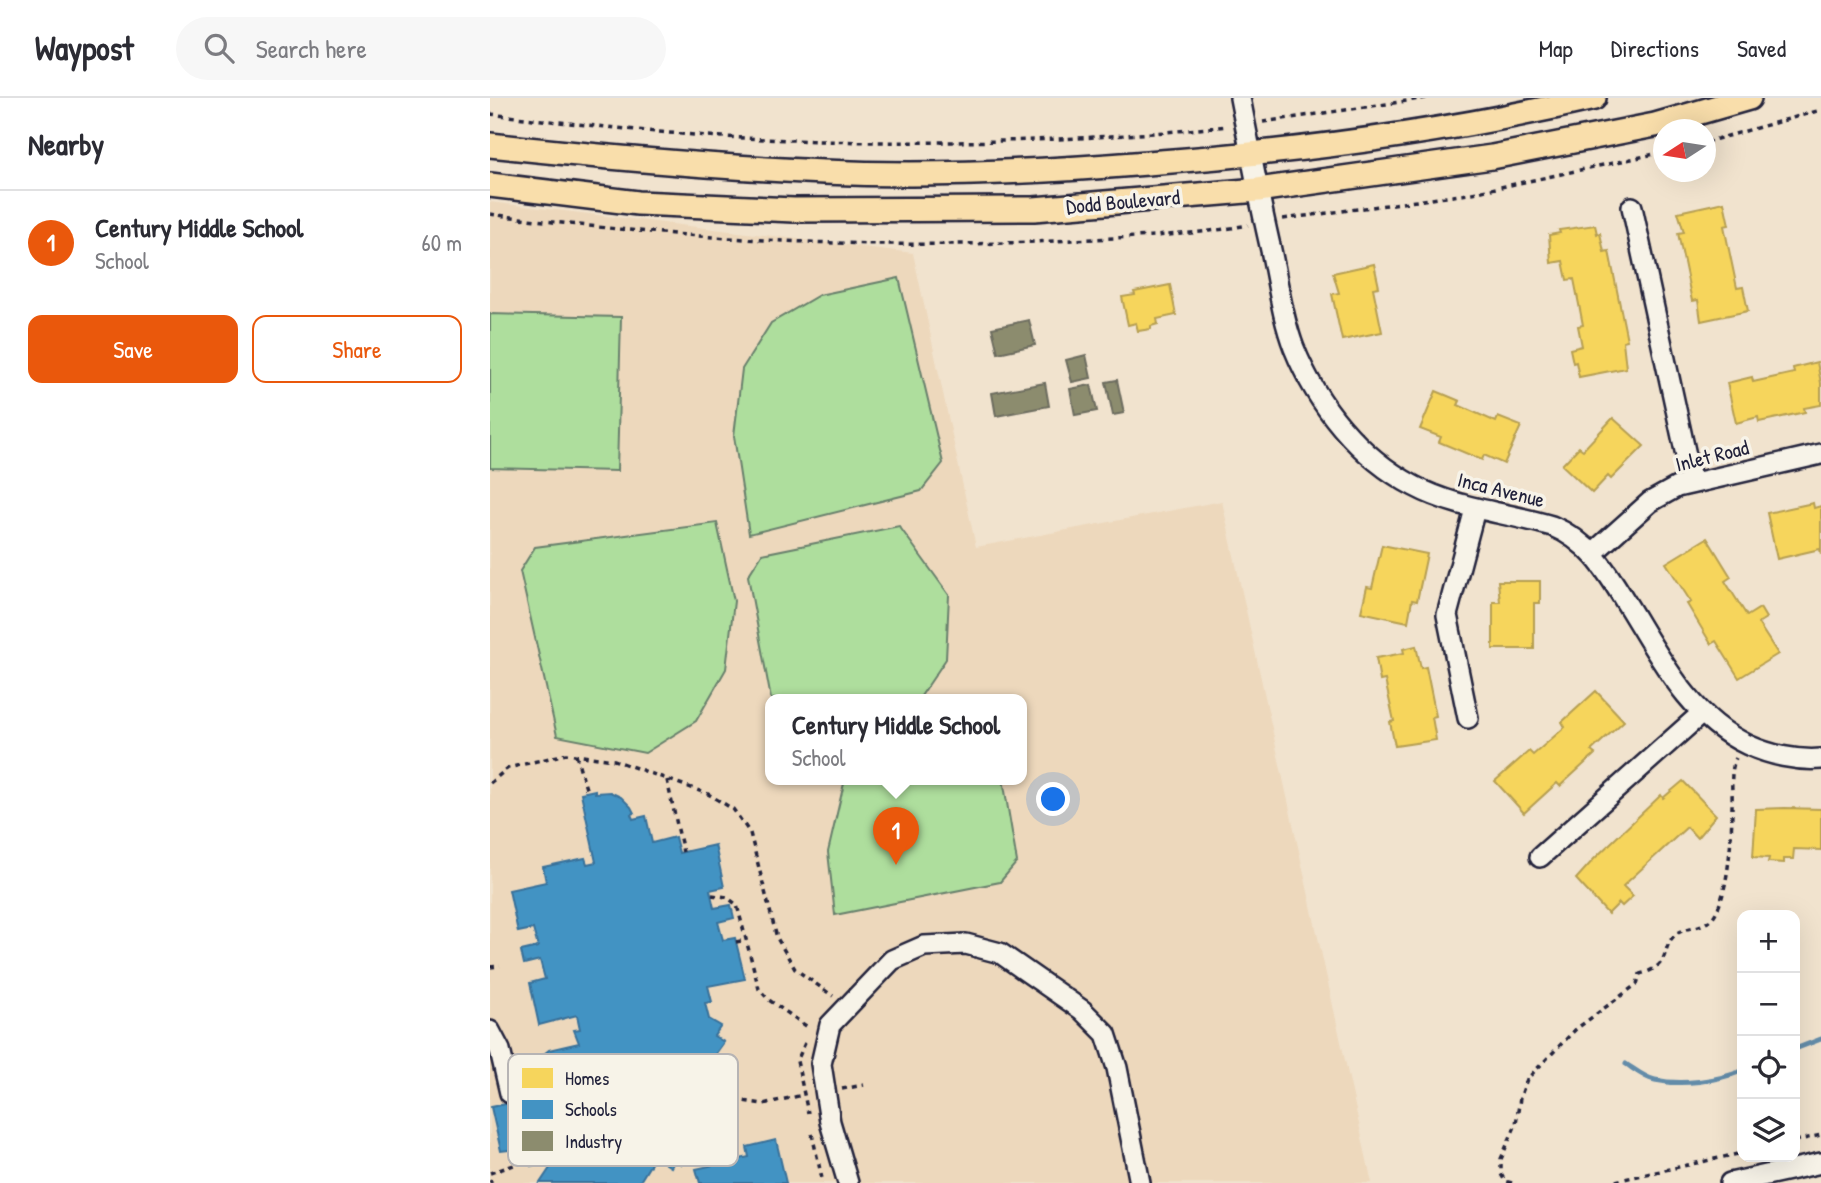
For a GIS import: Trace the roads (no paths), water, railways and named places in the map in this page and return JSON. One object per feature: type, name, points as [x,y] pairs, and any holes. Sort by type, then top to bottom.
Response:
[{"type":"main road","name":"Dodd Boulevard","points":[[490,145],[714,166],[879,173],[1059,170],[1251,154],[1445,127],[1594,98]]},
{"type":"main road","name":"Dodd Boulevard","points":[[490,185],[638,203],[794,210],[1034,209],[1258,190],[1492,157],[1655,125],[1749,98]]},
{"type":"street","name":"Inca Avenue","points":[[1240,98],[1293,347],[1329,413],[1383,467],[1414,486],[1475,509],[1552,526],[1567,533],[1593,553],[1677,684],[1715,725],[1761,751],[1790,758],[1821,759]]},
{"type":"street","points":[[1632,207],[1692,483]]},
{"type":"street","name":"Inlet Road","points":[[1593,553],[1650,502],[1677,487],[1821,454]]},
{"type":"street","points":[[1468,718],[1447,615],[1475,509]]},
{"type":"street","points":[[1541,857],[1702,713]]},
{"type":"street","points":[[848,1183],[830,1122],[821,1064],[830,1025],[892,960],[925,946],[966,944],[1000,953],[1082,1010],[1106,1034],[1117,1068],[1140,1183]]},
{"type":"street","points":[[490,1031],[500,1050],[508,1084]]},
{"type":"street","points":[[1730,1183],[1821,1163]]},
{"type":"waterway","points":[[1800,1047],[1821,1039]]},
{"type":"waterway","points":[[1626,1064],[1651,1079],[1676,1083],[1710,1080],[1737,1072]]},
{"type":"place","name":"Century Middle School","points":[[896,865]]}]
